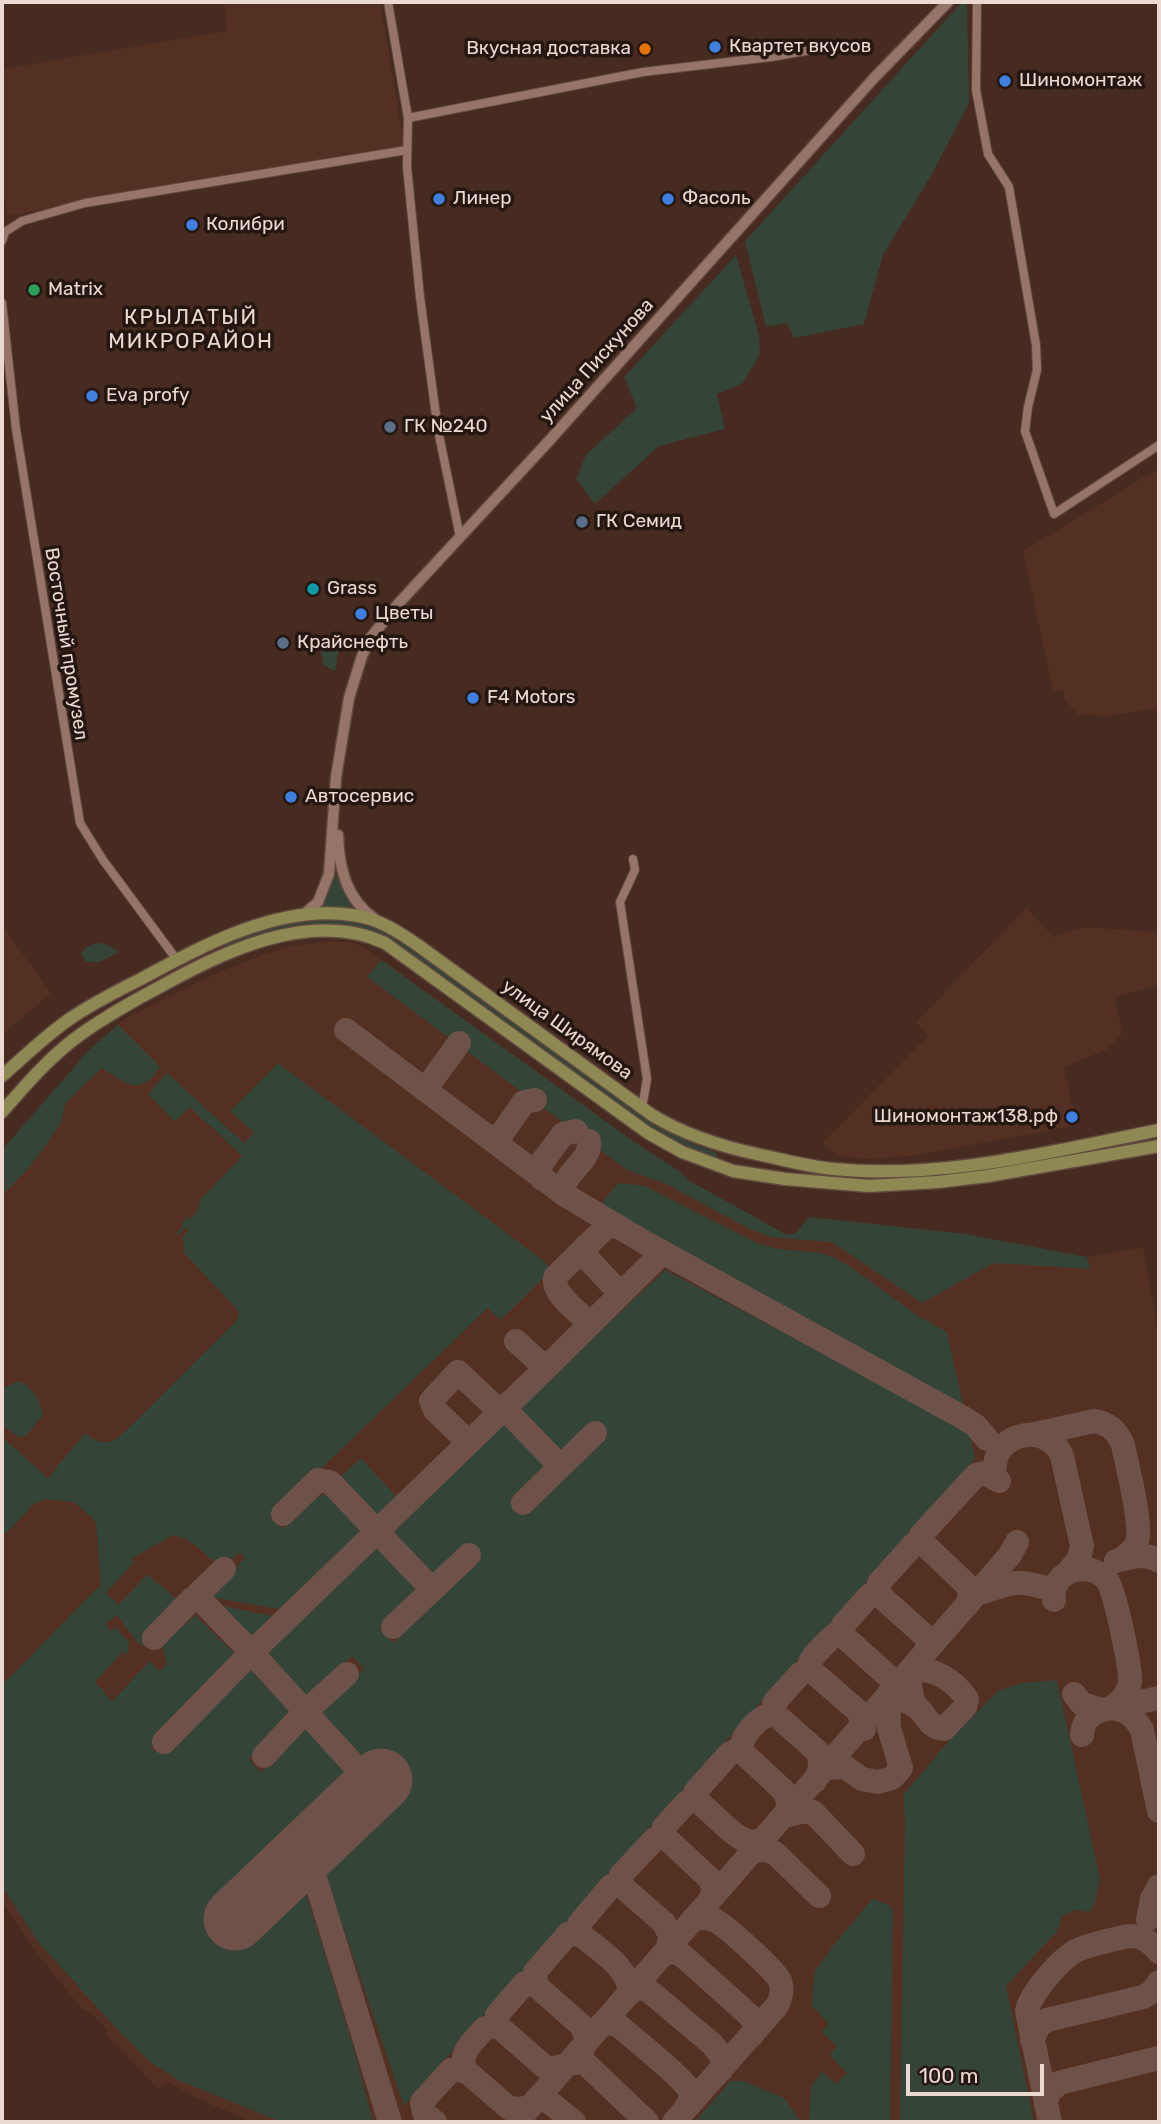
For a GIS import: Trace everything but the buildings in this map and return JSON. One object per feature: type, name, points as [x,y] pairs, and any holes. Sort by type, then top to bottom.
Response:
[{"type":"main road","name":"улица Ширямова","points":[[2,1076],[71,1018],[177,960],[251,928],[303,915],[350,914],[380,922],[419,946],[670,1126],[717,1144],[831,1169],[932,1169],[1067,1149],[1159,1129]]},
{"type":"main road","name":"улица Ширямова","points":[[2,1112],[38,1072],[72,1041],[131,1002],[237,950],[291,934],[336,930],[356,933],[385,943],[648,1133],[682,1152],[714,1165],[749,1174],[869,1186],[988,1176],[1159,1146]]},
{"type":"main road","points":[[714,1165],[722,1164],[728,1158],[726,1149],[717,1144]]},
{"type":"main road","points":[[790,1161],[773,1164],[771,1173],[794,1180]]},
{"type":"street","points":[[388,2],[408,118],[407,167],[438,430],[460,537]]},
{"type":"street","name":"улица Пискунова","points":[[303,915],[318,902],[329,874],[336,777],[349,698],[371,637],[874,78],[948,2]]},
{"type":"street","points":[[977,2],[976,90],[988,154],[1009,187],[1036,345],[1037,370],[1025,431],[1054,514],[1159,445]]},
{"type":"street","points":[[408,118],[643,72],[771,57],[846,44]]},
{"type":"street","points":[[2,242],[5,232],[22,221],[85,203],[407,150]]},
{"type":"street","name":"Восточный промузел","points":[[2,303],[4,350],[80,823],[103,860],[177,960]]},
{"type":"street","name":"улица Пискунова","points":[[336,777],[338,842],[342,870],[355,901],[380,922]]},
{"type":"street","points":[[633,859],[635,870],[620,902],[647,1079],[642,1108]]},
{"type":"shaded area","points":[[224,2],[380,2],[405,149],[7,216],[5,199],[2,199],[2,69],[227,31]]},
{"type":"shaded area","points":[[1159,468],[1159,708],[1108,716],[1077,714],[1065,700],[1063,690],[1053,692],[1023,551]]},
{"type":"shaded area","points":[[1027,907],[1053,937],[1085,927],[1159,932],[1159,984],[1114,998],[1123,1032],[1108,1049],[1064,1067],[1074,1113],[1068,1127],[912,1156],[871,1159],[836,1156],[823,1142],[928,1036],[916,1022]]},
{"type":"shaded area","points":[[2,925],[51,993],[2,1035]]},
{"type":"shaded area","points":[[331,941],[349,942],[373,953],[643,1148],[678,1170],[688,1180],[787,1235],[796,1233],[809,1217],[965,1234],[1087,1257],[1143,1247],[1159,1336],[1159,2122],[252,2122],[194,2097],[168,2082],[159,2089],[106,2035],[107,2029],[82,2009],[30,1945],[2,1901],[2,1150],[89,1050],[126,1018],[201,980],[261,955],[291,946]]},
{"type":"green space","points":[[961,3],[967,4],[969,103],[932,174],[883,255],[864,324],[794,338],[787,323],[766,327],[745,241]]},
{"type":"green space","points":[[736,255],[759,336],[760,354],[743,383],[717,394],[725,429],[659,446],[595,504],[576,479],[586,455],[637,408],[624,377]]},
{"type":"green space","points":[[344,643],[338,652],[335,671],[323,665],[321,651],[324,647]]},
{"type":"green space","points":[[335,872],[351,909],[321,906]]},
{"type":"green space","points":[[336,919],[366,924],[393,935],[656,1124],[688,1142],[717,1153],[717,1159],[684,1148],[653,1132],[404,949],[380,935],[357,928],[311,927],[215,954],[233,940],[269,927]]},
{"type":"green space","points":[[104,943],[119,952],[100,962],[86,962],[81,954],[83,951]]},
{"type":"green space","points":[[381,960],[643,1148],[678,1170],[688,1180],[787,1235],[796,1233],[809,1217],[965,1234],[1087,1257],[1090,1269],[994,1263],[922,1303],[830,1242],[771,1237],[750,1229],[664,1183],[627,1170],[367,977]]},
{"type":"green space","points":[[118,1025],[160,1067],[146,1082],[139,1085],[126,1083],[102,1068],[65,1104],[61,1123],[48,1142],[31,1165],[2,1195],[2,1150],[89,1050]]},
{"type":"green space","points":[[278,1063],[544,1261],[550,1272],[500,1320],[488,1308],[272,1516],[283,1529],[318,1496],[327,1494],[363,1531],[363,1539],[290,1611],[211,1597],[245,1558],[240,1553],[223,1562],[217,1562],[189,1541],[173,1535],[131,1559],[134,1562],[106,1593],[119,1605],[147,1574],[179,1601],[144,1646],[138,1643],[117,1615],[106,1624],[110,1631],[116,1627],[129,1643],[128,1655],[123,1651],[95,1682],[112,1701],[150,1661],[159,1671],[167,1665],[162,1646],[195,1615],[240,1659],[151,1747],[156,1752],[165,1751],[250,1669],[293,1715],[249,1759],[261,1772],[306,1728],[346,1772],[348,1782],[221,1907],[220,1917],[238,1936],[248,1936],[303,1883],[353,2046],[373,2122],[281,2122],[178,2080],[149,2061],[116,2028],[38,1942],[2,1886],[2,1685],[97,1588],[101,1587],[96,1522],[74,1502],[45,1499],[34,1504],[2,1538],[2,1437],[48,1478],[85,1433],[100,1442],[117,1439],[236,1321],[239,1314],[235,1307],[184,1253],[183,1237],[189,1230],[185,1228],[174,1236],[187,1217],[190,1219],[198,1211],[200,1200],[242,1156],[190,1107],[174,1121],[148,1094],[167,1073],[244,1143],[254,1133],[230,1111]]},
{"type":"green space","points":[[618,1183],[645,1186],[759,1244],[821,1253],[848,1265],[918,1316],[947,1332],[963,1405],[604,1210],[603,1201]]},
{"type":"green space","points":[[665,1270],[969,1430],[975,1459],[404,2106],[322,1865],[410,1778],[394,1761],[373,1781],[317,1718],[364,1669],[352,1656],[303,1704],[261,1661],[372,1550],[381,1549],[422,1590],[380,1630],[393,1643],[481,1557],[469,1545],[429,1583],[391,1543],[390,1532],[506,1420],[552,1463],[511,1504],[523,1515],[606,1433],[595,1421],[558,1456],[513,1414]]},
{"type":"green space","points":[[18,1381],[35,1394],[43,1415],[26,1436],[18,1437],[2,1425],[2,1389]]},
{"type":"green space","points":[[361,1458],[401,1502],[382,1523],[374,1524],[337,1487],[338,1479]]},
{"type":"green space","points":[[207,1603],[283,1618],[254,1648],[248,1647]]},
{"type":"green space","points":[[1057,1680],[1100,1879],[1090,1912],[1076,1910],[1062,1916],[1058,1930],[1006,1986],[1034,2122],[900,2122],[905,1819],[903,1795],[949,1741],[998,1691],[1022,1683]]},
{"type":"green space","points":[[872,1899],[890,1905],[893,1912],[890,2122],[811,2122],[811,2087],[822,2071],[836,2084],[847,2073],[829,2055],[837,2047],[822,2032],[829,2024],[812,2006],[814,1973]]},
{"type":"green space","points":[[730,2081],[744,2081],[784,2098],[801,2122],[695,2122]]},
{"type":"taxiway","points":[[346,1030],[565,1195],[644,1242],[962,1417],[976,1426],[987,1439]]},
{"type":"taxiway","points":[[425,1090],[459,1043]]},
{"type":"taxiway","points":[[496,1142],[524,1102],[535,1100]]},
{"type":"taxiway","points":[[542,1179],[540,1165],[563,1134],[576,1131]]},
{"type":"taxiway","points":[[565,1195],[567,1180],[586,1156],[589,1141]]},
{"type":"taxiway","points":[[585,1329],[586,1320],[561,1295],[555,1277],[606,1227],[616,1226]]},
{"type":"taxiway","points":[[586,1246],[587,1258],[617,1290],[617,1297]]},
{"type":"taxiway","points":[[164,1742],[247,1657],[659,1256],[668,1255]]},
{"type":"taxiway","points":[[516,1341],[541,1364],[550,1364]]},
{"type":"taxiway","points":[[463,1448],[463,1437],[435,1410],[431,1401],[458,1372],[495,1407],[493,1418]]},
{"type":"taxiway","points":[[504,1408],[560,1466]]},
{"type":"taxiway","points":[[1035,1434],[1094,1421],[1112,1428],[1118,1436],[1123,1445],[1138,1525],[1136,1545],[1120,1560]]},
{"type":"taxiway","points":[[523,1503],[595,1433]]},
{"type":"taxiway","points":[[995,1465],[1004,1445],[1024,1435],[1046,1438],[1055,1445],[1062,1456],[1082,1546],[1079,1559],[1069,1571]]},
{"type":"taxiway","points":[[923,1543],[921,1535],[976,1475],[984,1473],[999,1481]]},
{"type":"taxiway","points":[[283,1514],[318,1480],[330,1482],[424,1581],[429,1592]]},
{"type":"taxiway","points":[[517,2122],[1010,1555],[1017,1542]]},
{"type":"taxiway","points":[[879,1594],[879,1583],[914,1544],[923,1543],[968,1586],[970,1595],[967,1605]]},
{"type":"taxiway","points":[[393,1627],[469,1555]]},
{"type":"taxiway","points":[[1116,1561],[1143,1556],[1159,1561]]},
{"type":"taxiway","points":[[198,1597],[224,1569]]},
{"type":"taxiway","points":[[1054,1600],[1058,1581],[1072,1571],[1091,1570],[1107,1580],[1122,1630],[1130,1682],[1124,1697],[1111,1708]]},
{"type":"taxiway","points":[[978,1591],[1021,1583],[1046,1588]]},
{"type":"taxiway","points":[[841,1634],[843,1625],[870,1595],[876,1592],[925,1636],[928,1644],[925,1653]]},
{"type":"taxiway","points":[[154,1638],[193,1598],[198,1597],[374,1787]]},
{"type":"taxiway","points":[[814,1673],[810,1662],[839,1632],[890,1678],[891,1693]]},
{"type":"taxiway","points":[[775,1714],[774,1703],[800,1674],[807,1671],[814,1673],[859,1712],[862,1723],[858,1730],[864,1729]]},
{"type":"taxiway","points":[[825,1768],[845,1767],[862,1779],[878,1782],[892,1778],[901,1768],[889,1728],[888,1695],[903,1700],[910,1703],[914,1705],[932,1724],[944,1729],[965,1707],[967,1699],[956,1686],[942,1676],[926,1671],[909,1671],[910,1685],[914,1706]]},
{"type":"taxiway","points":[[264,1756],[306,1711],[347,1674]]},
{"type":"taxiway","points":[[1074,1694],[1082,1704],[1102,1710]]},
{"type":"taxiway","points":[[1082,1735],[1085,1722],[1097,1712],[1159,1698]]},
{"type":"taxiway","points":[[1111,1708],[1130,1714],[1142,1730],[1159,1811]]},
{"type":"taxiway","points":[[741,1751],[744,1739],[752,1727],[763,1718],[775,1714],[819,1753],[820,1769],[815,1781]]},
{"type":"taxiway","points":[[699,1801],[696,1791],[729,1754],[741,1751],[783,1790],[788,1803],[784,1816],[813,1812],[853,1854]]},
{"type":"taxiway","points":[[711,1899],[711,1880],[665,1837],[664,1827],[687,1802],[695,1800],[747,1841],[765,1837]]},
{"type":"taxiway","points":[[622,1885],[621,1875],[655,1839],[665,1837]]},
{"type":"taxiway","points":[[753,1851],[766,1850],[775,1853],[819,1896]]},
{"type":"taxiway","points":[[307,1852],[390,2122]]},
{"type":"taxiway","points":[[581,1935],[579,1924],[611,1886],[618,1883],[664,1923],[670,1936],[668,1948]]},
{"type":"taxiway","points":[[1159,1886],[1152,1899],[1148,1919],[1159,1900]]},
{"type":"taxiway","points":[[674,2122],[776,2007],[781,1991],[780,1981],[776,1976],[730,1931],[713,1920],[694,1918]]},
{"type":"taxiway","points":[[536,1984],[535,1972],[568,1934],[581,1935],[619,1967],[630,1993]]},
{"type":"taxiway","points":[[1050,2122],[1027,2011],[1034,1995],[1065,1959],[1086,1947],[1133,1936],[1145,1940],[1159,1952]]},
{"type":"taxiway","points":[[663,1954],[674,1952],[682,1955],[749,2015],[755,2024],[752,2035]]},
{"type":"taxiway","points":[[1032,2040],[1039,2026],[1047,2020],[1143,1997],[1152,1992],[1159,1982]]},
{"type":"taxiway","points":[[498,2026],[497,2015],[525,1983],[533,1983],[582,2026],[586,2038],[582,2053]]},
{"type":"taxiway","points":[[632,1990],[648,1990],[712,2044],[723,2058],[721,2070]]},
{"type":"taxiway","points":[[601,2025],[618,2025],[685,2084],[690,2093],[684,2111]]},
{"type":"taxiway","points":[[466,2071],[464,2059],[468,2048],[485,2028],[498,2026],[546,2068],[585,2063],[647,2122]]},
{"type":"taxiway","points":[[1046,2105],[1048,2093],[1059,2083],[1159,2058]]},
{"type":"taxiway","points":[[435,2122],[424,2113],[422,2102],[451,2070],[466,2071],[509,2108],[530,2107]]},
{"type":"taxiway","points":[[535,2101],[547,2100],[574,2122]]},
{"type":"runway","points":[[235,1919],[381,1780]]},
{"type":"place","name":"Квартет вкусов","points":[[715,47]]},
{"type":"place","name":"Вкусная доставка","points":[[645,49]]},
{"type":"place","name":"Шиномонтаж","points":[[1005,81]]},
{"type":"place","name":"Линер","points":[[439,199]]},
{"type":"place","name":"Фасоль","points":[[668,199]]},
{"type":"place","name":"Колибри","points":[[192,225]]},
{"type":"place","name":"Matrix","points":[[34,290]]},
{"type":"place","name":"Eva profy","points":[[92,396]]},
{"type":"place","name":"ГК №240","points":[[390,427]]},
{"type":"place","name":"ГК Семид","points":[[582,522]]},
{"type":"place","name":"Grass","points":[[313,589]]},
{"type":"place","name":"Цветы","points":[[361,614]]},
{"type":"place","name":"Крайснефть","points":[[283,643]]},
{"type":"place","name":"F4 Motors","points":[[473,698]]},
{"type":"place","name":"Автосервис","points":[[291,797]]},
{"type":"place","name":"Шиномонтаж138.рф","points":[[1072,1117]]},
{"type":"district","name":"КРЫЛАТЫЙ МИКРОРАЙОН","points":[[191,330]]}]
